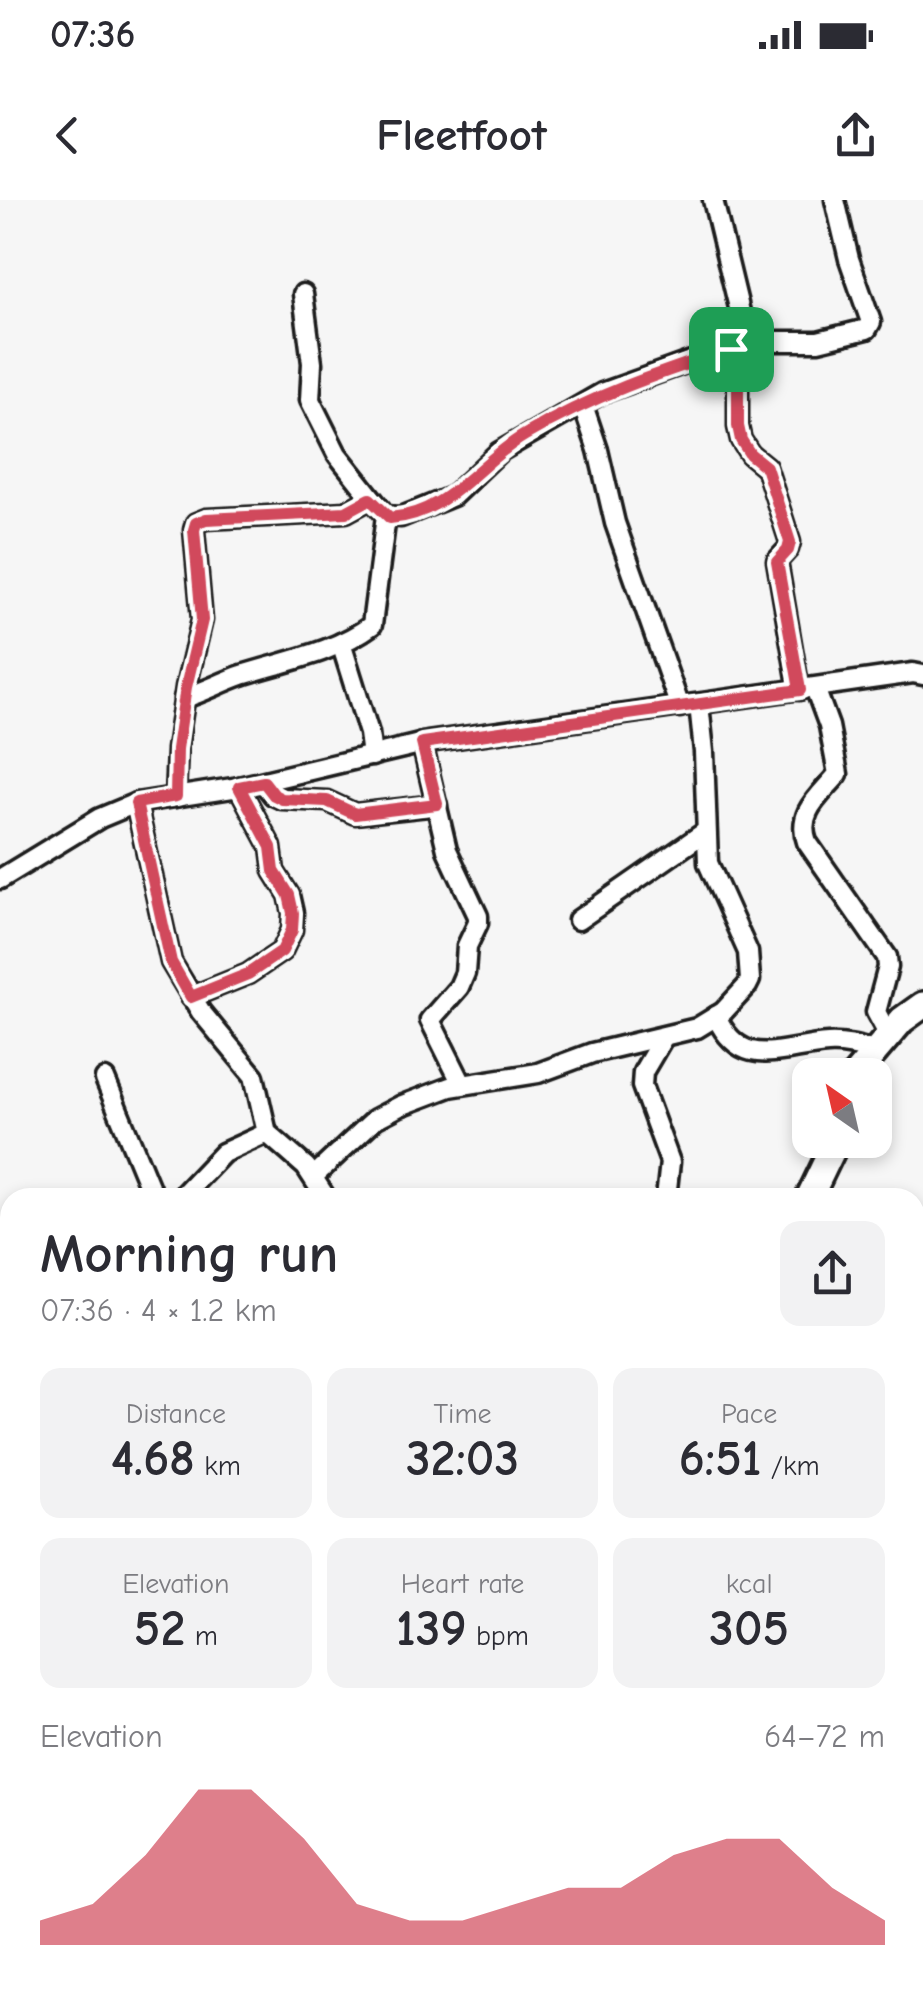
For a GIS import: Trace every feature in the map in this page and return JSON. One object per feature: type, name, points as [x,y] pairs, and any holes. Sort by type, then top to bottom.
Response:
[{"type":"main road","points":[[879,1054],[923,1004]]},
{"type":"main road","points":[[879,1054],[923,1022]]},
{"type":"main road","points":[[797,1188],[811,1158]]},
{"type":"main road","points":[[814,1188],[829,1158]]},
{"type":"street","points":[[713,200],[739,345],[741,440],[766,467],[790,542],[777,562],[807,689],[833,745],[838,774],[808,808],[802,820],[803,830],[807,842],[886,957],[888,967],[876,1012],[879,1054],[844,1044],[760,1054],[745,1050],[729,1037],[716,1016]]},
{"type":"street","points":[[302,294],[312,363],[310,400],[337,454],[370,499],[386,516],[401,517],[453,496],[499,452],[602,393],[739,345],[818,341],[871,326],[835,200]]},
{"type":"street","points":[[314,1176],[374,1120],[400,1106],[462,1084],[538,1073],[592,1053],[697,1028],[748,986],[748,952],[708,863],[704,752],[615,523],[583,406]]},
{"type":"street","points":[[176,796],[184,698],[202,620],[196,523],[206,519],[346,512],[370,499]]},
{"type":"street","points":[[184,698],[341,643],[372,624],[386,516]]},
{"type":"street","points":[[341,643],[369,733],[372,756]]},
{"type":"street","points":[[0,880],[100,818],[136,803],[264,782],[422,743],[923,674]]},
{"type":"street","points":[[422,743],[447,850],[478,916],[459,987],[430,1020],[462,1084]]},
{"type":"street","points":[[264,782],[282,799],[327,801],[355,814],[437,804]]},
{"type":"street","points":[[191,997],[248,974],[282,951],[292,930],[289,895],[274,871],[271,847],[239,787]]},
{"type":"street","points":[[136,803],[171,962],[191,997],[254,1076],[267,1133],[314,1176],[321,1188]]},
{"type":"street","points":[[578,920],[705,832]]},
{"type":"street","points":[[664,1038],[643,1072],[642,1086],[670,1162],[667,1188]]},
{"type":"street","points":[[105,1079],[150,1188]]},
{"type":"street","points":[[190,1188],[224,1153],[267,1133]]},
{"type":"route","points":[[731,349],[738,372],[741,440],[766,467],[790,542],[777,562],[800,690],[422,743],[437,804],[386,813],[355,814],[327,801],[282,799],[264,782],[239,787],[268,840],[274,871],[289,895],[292,930],[282,951],[248,974],[191,997],[171,962],[136,803],[176,796],[177,749],[186,687],[202,620],[196,523],[206,519],[346,512],[370,499],[390,518],[430,508],[453,496],[472,475],[524,435],[602,393],[731,349]]}]
